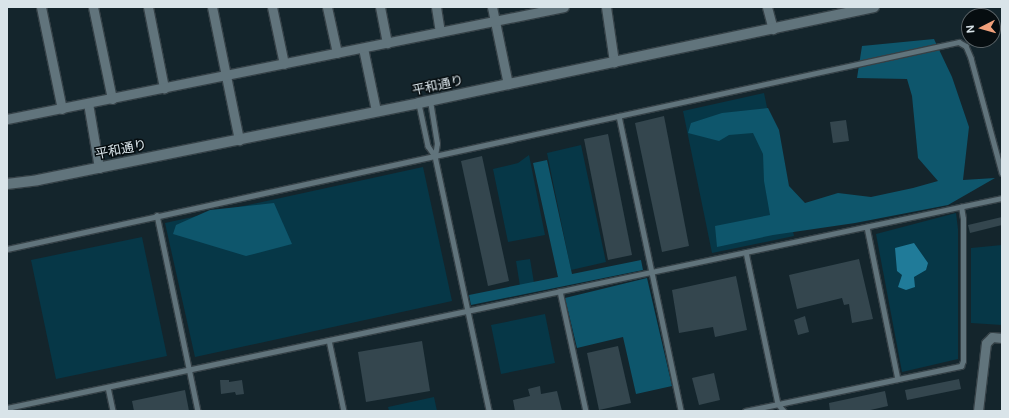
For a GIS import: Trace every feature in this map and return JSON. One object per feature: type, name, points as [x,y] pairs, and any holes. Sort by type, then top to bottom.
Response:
[{"type":"street","points":[[41,7],[62,109]]},
{"type":"street","points":[[93,7],[112,99]]},
{"type":"street","points":[[148,7],[164,88]]},
{"type":"street","points":[[212,7],[239,140]]},
{"type":"street","points":[[272,7],[284,64]]},
{"type":"street","points":[[327,7],[337,53]]},
{"type":"street","points":[[380,7],[387,43]]},
{"type":"street","points":[[436,7],[440,32]]},
{"type":"street","points":[[492,7],[508,84]]},
{"type":"street","points":[[606,7],[614,62]]},
{"type":"street","points":[[767,7],[773,29]]},
{"type":"street","name":"平和通り","points":[[7,184],[38,180],[430,101],[773,29],[834,11],[874,7]]},
{"type":"street","points":[[7,119],[88,104],[558,8]]},
{"type":"street","points":[[363,48],[376,111]]},
{"type":"street","points":[[88,104],[99,168]]},
{"type":"street","points":[[978,411],[986,343],[992,337],[1002,338]]},
{"type":"lane","points":[[7,249],[959,42],[966,46],[971,58],[1002,173]]},
{"type":"lane","points":[[430,101],[437,144],[435,156],[489,411]]},
{"type":"lane","points":[[419,103],[428,146],[435,156]]},
{"type":"lane","points":[[619,116],[681,411]]},
{"type":"lane","points":[[7,408],[1002,198]]},
{"type":"lane","points":[[745,411],[961,366],[963,361],[963,219],[961,207]]},
{"type":"lane","points":[[157,216],[198,411]]},
{"type":"lane","points":[[867,227],[898,379]]},
{"type":"lane","points":[[746,252],[778,404],[784,411]]},
{"type":"lane","points":[[560,291],[586,411]]},
{"type":"lane","points":[[329,340],[344,411]]},
{"type":"lane","points":[[108,387],[113,411]]},
{"type":"shaded area","points":[[934,39],[952,77],[969,127],[963,180],[995,178],[948,205],[855,223],[773,235],[717,247],[715,226],[770,215],[764,181],[763,154],[753,133],[729,135],[719,141],[688,133],[691,123],[722,113],[768,108],[779,130],[789,186],[805,203],[838,193],[871,197],[938,181],[918,158],[912,96],[907,79],[857,78],[862,46]]},
{"type":"shaded area","points":[[764,93],[794,236],[712,253],[683,111]]},
{"type":"shaded area","points":[[581,145],[606,262],[571,270],[547,153]]},
{"type":"shaded area","points":[[529,155],[545,235],[508,242],[493,169],[518,163]]},
{"type":"shaded area","points":[[547,160],[572,274],[641,260],[643,270],[471,305],[469,295],[558,277],[533,163]]},
{"type":"shaded area","points":[[423,167],[452,301],[195,357],[165,223]]},
{"type":"shaded area","points":[[274,203],[292,244],[246,256],[173,234],[176,225],[210,210]]},
{"type":"shaded area","points":[[956,213],[958,229],[958,359],[902,372],[876,234]]},
{"type":"shaded area","points":[[142,237],[167,356],[56,379],[31,260]]},
{"type":"shaded area","points":[[914,243],[928,263],[926,270],[914,277],[915,287],[906,290],[898,287],[902,275],[897,271],[895,248]]},
{"type":"shaded area","points":[[1002,245],[1002,325],[971,323],[971,248]]},
{"type":"shaded area","points":[[530,259],[534,283],[520,286],[516,261]]},
{"type":"shaded area","points":[[647,278],[672,386],[636,394],[623,337],[577,348],[565,298]]},
{"type":"shaded area","points":[[545,314],[555,363],[501,374],[491,325]]},
{"type":"shaded area","points":[[434,397],[437,411],[389,411],[388,407]]},
{"type":"building","points":[[664,116],[689,246],[662,252],[635,123]]},
{"type":"building","points":[[846,120],[849,141],[833,143],[830,122]]},
{"type":"building","points":[[608,134],[632,255],[608,260],[584,139]]},
{"type":"building","points":[[482,156],[509,281],[488,286],[461,161]]},
{"type":"building","points":[[1002,217],[1002,225],[970,233],[968,225]]},
{"type":"building","points":[[859,259],[873,319],[852,323],[849,304],[844,305],[842,298],[797,309],[789,275]]},
{"type":"building","points":[[736,276],[747,330],[715,337],[713,327],[679,333],[672,290]]},
{"type":"building","points":[[805,316],[809,332],[798,335],[794,320]]},
{"type":"building","points":[[422,341],[430,391],[366,402],[358,352]]},
{"type":"building","points":[[618,346],[631,403],[599,410],[587,353]]},
{"type":"building","points":[[714,373],[720,400],[699,405],[692,378]]},
{"type":"building","points":[[959,379],[961,389],[907,400],[905,390]]},
{"type":"building","points":[[220,380],[229,380],[229,382],[242,380],[244,394],[236,395],[235,392],[221,394]]},
{"type":"building","points":[[540,386],[541,394],[557,391],[562,411],[515,411],[513,400],[530,396],[528,389]]},
{"type":"building","points":[[185,390],[189,411],[134,411],[132,401]]},
{"type":"building","points":[[885,391],[888,406],[866,411],[830,411],[829,403]]}]
